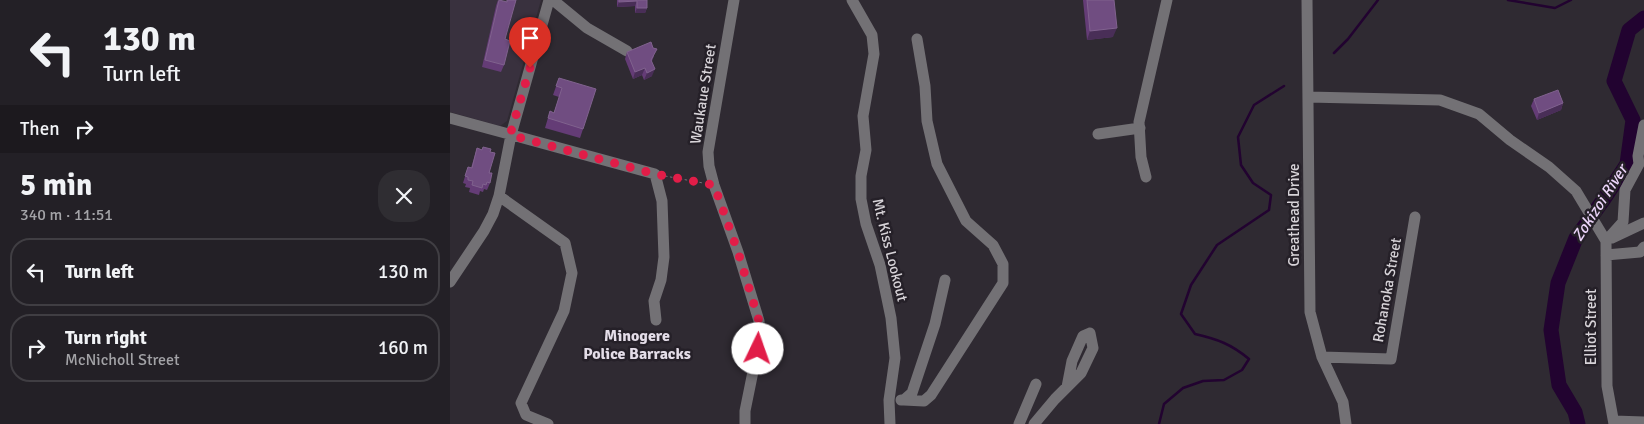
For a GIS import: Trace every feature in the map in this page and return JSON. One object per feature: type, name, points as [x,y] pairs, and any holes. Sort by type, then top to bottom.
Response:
[{"type":"street","points":[[450,282],[493,214],[499,196],[510,135],[551,0],[587,28],[627,51]]},
{"type":"street","name":"Waukaue Street","points":[[734,0],[708,152],[709,166],[714,185],[738,252],[759,321],[760,337],[745,411],[745,424]]},
{"type":"street","name":"Mt. Kiss Lookout","points":[[852,0],[872,35],[874,54],[863,116],[866,150],[861,176],[861,199],[866,224],[880,265],[891,318],[895,358],[889,400],[890,424]]},
{"type":"street","points":[[1146,177],[1139,122],[1167,0]]},
{"type":"street","name":"Greathead Drive","points":[[1307,0],[1310,312],[1322,358],[1343,402],[1346,424]]},
{"type":"street","points":[[889,400],[924,401],[931,395],[1003,283],[1003,264],[993,245],[966,221],[938,164],[927,121],[925,86],[917,39]]},
{"type":"street","points":[[1308,97],[1440,100],[1479,114],[1510,140],[1549,167],[1576,191],[1606,241]]},
{"type":"street","points":[[450,118],[655,174],[662,201],[664,257],[662,280],[654,302],[656,320]]},
{"type":"street","points":[[1606,241],[1623,222],[1625,190],[1639,164],[1638,156],[1644,125]]},
{"type":"street","points":[[1098,134],[1140,128]]},
{"type":"street","points":[[499,196],[565,243],[572,273],[564,311],[521,403],[526,415],[548,424]]},
{"type":"street","name":"Rohanoka Street","points":[[1322,358],[1391,358],[1415,217]]},
{"type":"street","points":[[1606,241],[1644,223]]},
{"type":"street","name":"Elliot Street","points":[[1606,241],[1607,386],[1614,423]]},
{"type":"street","points":[[1606,255],[1643,251]]},
{"type":"street","points":[[904,400],[912,393],[935,324],[945,280]]},
{"type":"street","points":[[1019,424],[1036,384]]},
{"type":"street","points":[[1034,424],[1054,399],[1067,387]]},
{"type":"street","points":[[1614,423],[1644,422]]},
{"type":"path","points":[[655,174],[714,185]]},
{"type":"shaded area","points":[[450,0],[541,0],[507,121],[500,126],[450,112]]},
{"type":"building","points":[[499,0],[507,2],[507,0],[516,0],[505,39],[510,41],[504,65],[485,60]]},
{"type":"building","points":[[619,0],[647,0],[647,8],[637,8],[637,1],[619,2]]},
{"type":"building","points":[[1087,0],[1114,0],[1117,28],[1090,31]]},
{"type":"building","points":[[651,42],[653,48],[657,49],[651,60],[655,69],[647,73],[645,68],[635,72],[627,52]]},
{"type":"building","points":[[559,78],[596,89],[583,129],[548,118],[550,111],[554,113],[562,88],[556,86]]},
{"type":"building","points":[[1558,90],[1563,103],[1539,113],[1534,99]]},
{"type":"building","points":[[483,147],[491,149],[490,152],[495,153],[489,173],[492,173],[490,183],[483,184],[482,188],[472,185],[473,181],[468,180],[468,177],[465,176],[468,167],[472,168],[477,148],[482,150]]},
{"type":"waterway","points":[[1334,53],[1348,39],[1378,0]]},
{"type":"waterway","points":[[1508,0],[1555,8],[1571,0]]},
{"type":"waterway","name":"Zokizoi River","points":[[1578,424],[1575,412],[1559,385],[1551,330],[1558,283],[1576,238],[1627,164],[1633,120],[1614,81],[1629,30],[1644,18]]},
{"type":"waterway","points":[[1159,424],[1164,404],[1183,388],[1203,381],[1224,380],[1242,370],[1249,359],[1224,343],[1195,334],[1181,314],[1191,285],[1217,245],[1269,210],[1271,195],[1253,183],[1241,165],[1238,137],[1254,105],[1284,86]]},
{"type":"district","name":"Minogere Police Barracks","points":[[637,345]]},
{"type":"route","points":[[530,68],[510,135],[655,174],[714,185],[738,252],[759,321],[760,337],[758,349]]}]
